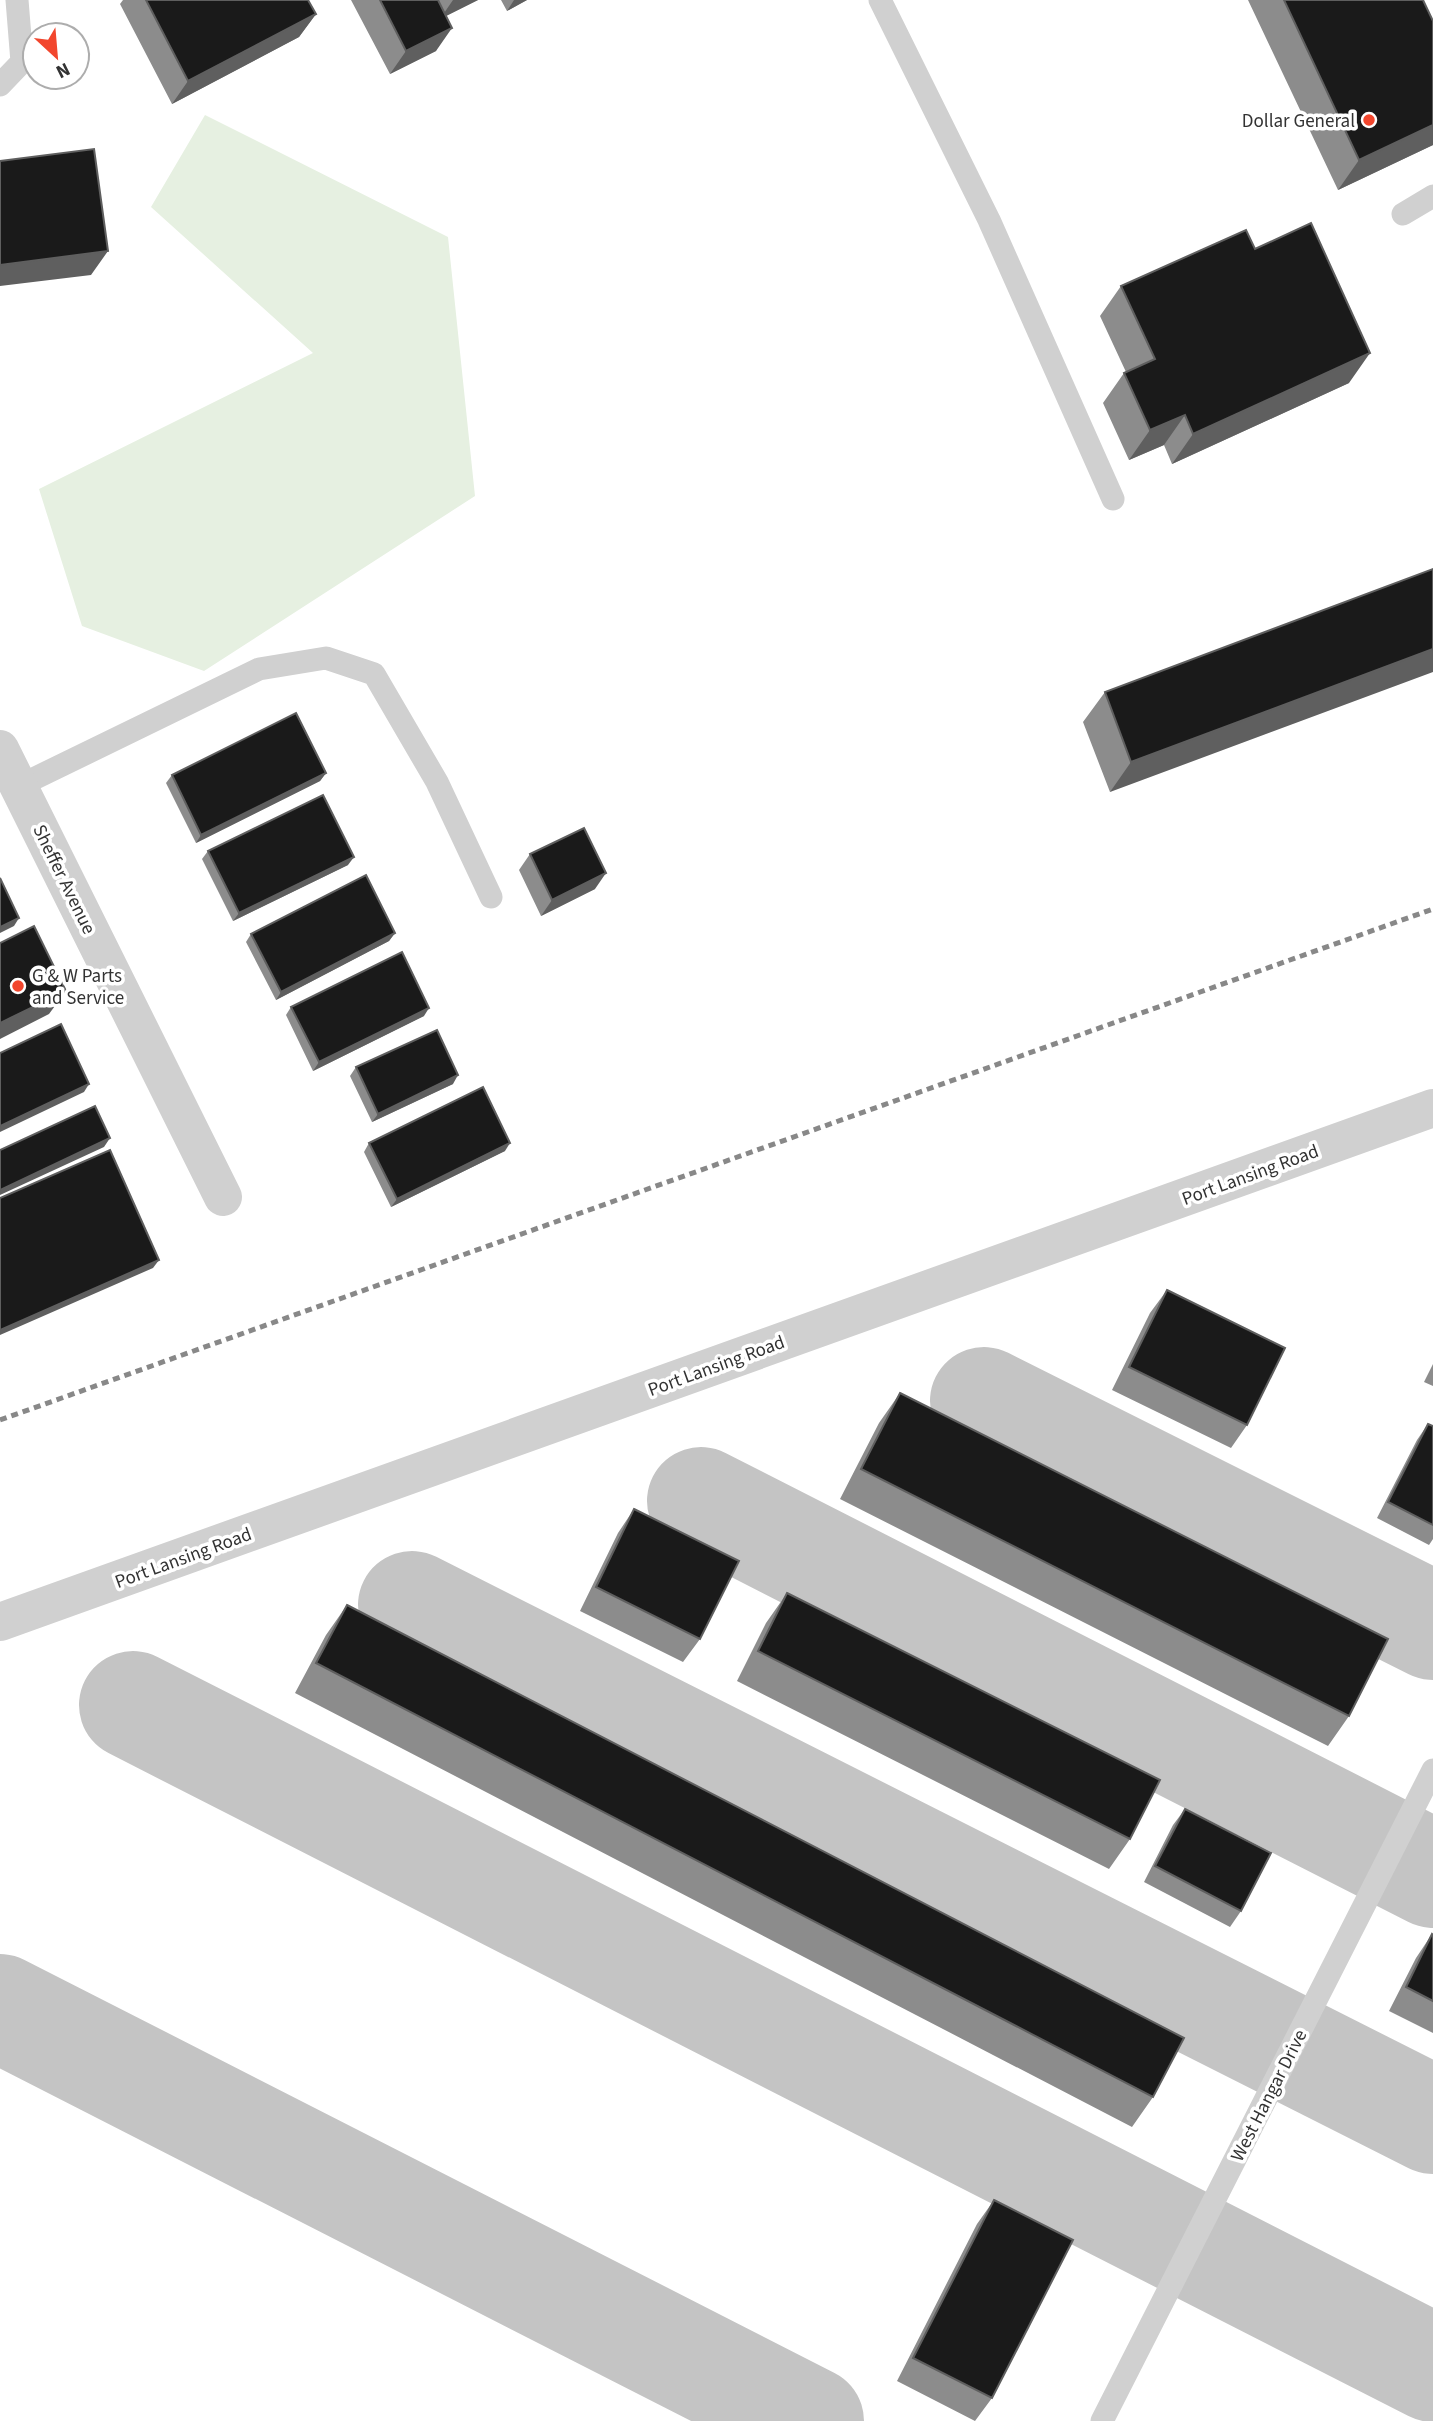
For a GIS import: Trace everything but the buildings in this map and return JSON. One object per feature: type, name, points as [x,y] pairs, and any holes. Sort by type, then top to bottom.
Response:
[{"type":"street","name":"Sheffer Avenue","points":[[0,749],[223,1197]]},
{"type":"street","name":"Port Lansing Road","points":[[0,1622],[1433,1108]]},
{"type":"lane","points":[[0,85],[22,62],[17,0]]},
{"type":"lane","points":[[880,0],[989,220],[1113,499]]},
{"type":"lane","points":[[1403,215],[1433,196]]},
{"type":"lane","points":[[19,786],[259,669],[326,658],[374,674],[437,782],[491,897]]},
{"type":"lane","name":"West Hangar Drive","points":[[1102,2421],[1433,1770]]},
{"type":"green space","points":[[205,115],[448,237],[475,496],[204,671],[82,626],[39,489],[313,353],[151,207]]},
{"type":"taxiway","points":[[984,1401],[1433,1626]]},
{"type":"taxiway","points":[[701,1501],[1433,1874]]},
{"type":"taxiway","points":[[412,1605],[1433,2120]]},
{"type":"taxiway","points":[[133,1705],[1433,2368]]},
{"type":"taxiway","points":[[0,2008],[810,2421]]},
{"type":"railway","points":[[0,1420],[1433,909]]},
{"type":"place","name":"Dollar General","points":[[1369,120]]},
{"type":"place","name":"G & W Parts and Service","points":[[18,986]]}]
